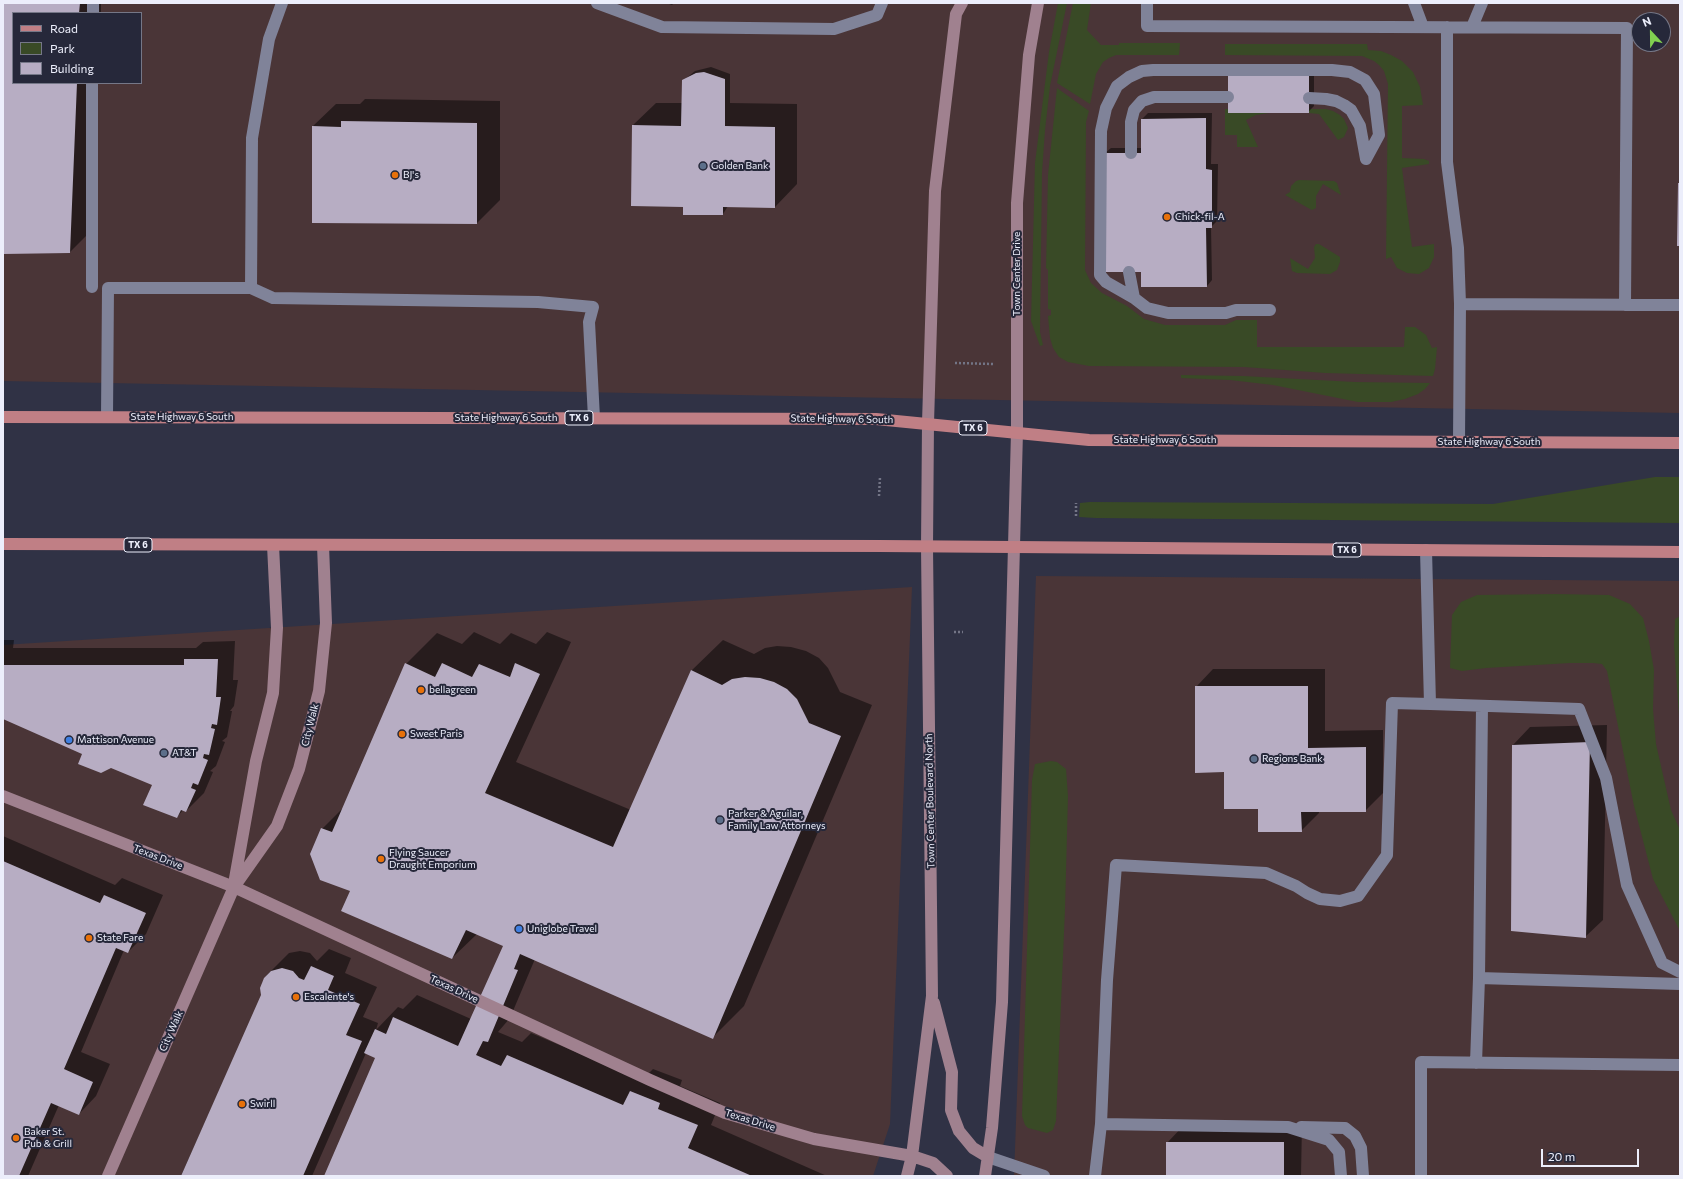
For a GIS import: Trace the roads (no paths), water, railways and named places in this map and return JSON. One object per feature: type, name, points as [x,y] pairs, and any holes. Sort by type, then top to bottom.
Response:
[{"type":"main road","name":"State Highway 6 South","points":[[3,417],[876,418],[1089,440],[1680,443]]},
{"type":"main road","name":"TX 6","points":[[3,544],[1014,547],[1680,552]]},
{"type":"street","points":[[928,423],[936,191],[956,14],[962,3]]},
{"type":"street","name":"Town Center Drive","points":[[1014,547],[1017,432],[1017,203],[1029,55],[1038,3]]},
{"type":"street","name":"Town Center Boulevard North","points":[[907,1176],[912,1156],[932,996],[927,547],[928,423]]},
{"type":"street","name":"City Walk","points":[[234,887],[256,761],[273,693],[276,628],[273,545]]},
{"type":"street","name":"City Walk","points":[[108,1176],[234,887],[277,826],[299,769],[319,690],[326,623],[323,545]]},
{"type":"street","points":[[985,1176],[992,1128],[1002,1002],[1014,547]]},
{"type":"street","name":"Texas Drive","points":[[3,796],[234,887],[725,1113],[814,1139],[912,1156],[934,1163],[947,1176]]},
{"type":"street","points":[[932,996],[952,1072],[951,1110],[959,1131],[973,1148],[988,1157]]},
{"type":"lane","points":[[251,288],[252,138],[269,39],[282,3]]},
{"type":"lane","points":[[597,3],[662,27],[834,29],[877,15],[882,3]]},
{"type":"lane","points":[[1147,3],[1147,26],[1627,28],[1625,305]]},
{"type":"lane","points":[[1414,3],[1423,27]]},
{"type":"lane","points":[[1472,27],[1482,3]]},
{"type":"lane","points":[[1448,27],[1447,162],[1458,248],[1460,304],[1459,442]]},
{"type":"lane","points":[[1270,310],[1236,310],[1226,313],[1168,313],[1147,308],[1134,298],[1106,282],[1100,275],[1101,131],[1106,108],[1117,86],[1129,77],[1142,71],[1332,70],[1350,72],[1365,80],[1374,94],[1379,135],[1366,160],[1360,126],[1351,110],[1336,101],[1309,98]]},
{"type":"lane","points":[[92,84],[92,287]]},
{"type":"lane","points":[[1131,153],[1131,122],[1134,110],[1142,101],[1154,98],[1228,97]]},
{"type":"lane","points":[[1130,272],[1134,298]]},
{"type":"lane","points":[[108,417],[108,288],[251,288],[273,298],[538,302],[592,308],[589,322],[594,418]]},
{"type":"lane","points":[[1460,304],[1680,305]]},
{"type":"lane","points":[[1426,550],[1430,704]]},
{"type":"lane","points":[[1095,1176],[1101,1124],[1108,980],[1116,865],[1266,873],[1296,886],[1320,899],[1340,901],[1358,896],[1387,855],[1392,703],[1578,709],[1606,778],[1627,885],[1662,963],[1680,972]]},
{"type":"lane","points":[[1476,1063],[1479,978],[1482,706]]},
{"type":"lane","points":[[1479,978],[1680,984]]},
{"type":"lane","points":[[1421,1176],[1421,1062],[1680,1065]]},
{"type":"lane","points":[[1101,1124],[1346,1128],[1356,1136],[1361,1148],[1363,1176]]},
{"type":"lane","points":[[1288,1127],[1329,1140],[1339,1152],[1341,1176]]},
{"type":"lane","points":[[988,1157],[1044,1176]]},
{"type":"place","name":"Golden Bank","points":[[703,166]]},
{"type":"place","name":"BJ's","points":[[395,175]]},
{"type":"place","name":"Chick-fil-A","points":[[1167,217]]},
{"type":"place","name":"bellagreen","points":[[421,690]]},
{"type":"place","name":"Sweet Paris","points":[[402,734]]},
{"type":"place","name":"Mattison Avenue","points":[[69,740]]},
{"type":"place","name":"AT&T","points":[[164,753]]},
{"type":"place","name":"Regions Bank","points":[[1254,759]]},
{"type":"place","name":"Parker & Aguilar, Family Law Attorneys","points":[[720,820]]},
{"type":"place","name":"Flying Saucer Draught Emporium","points":[[381,859]]},
{"type":"place","name":"Uniglobe Travel","points":[[519,929]]},
{"type":"place","name":"State Fare","points":[[89,938]]},
{"type":"place","name":"Escalente's","points":[[296,997]]},
{"type":"place","name":"Swirll","points":[[242,1104]]},
{"type":"place","name":"Baker St. Pub & Grill","points":[[16,1138]]}]
